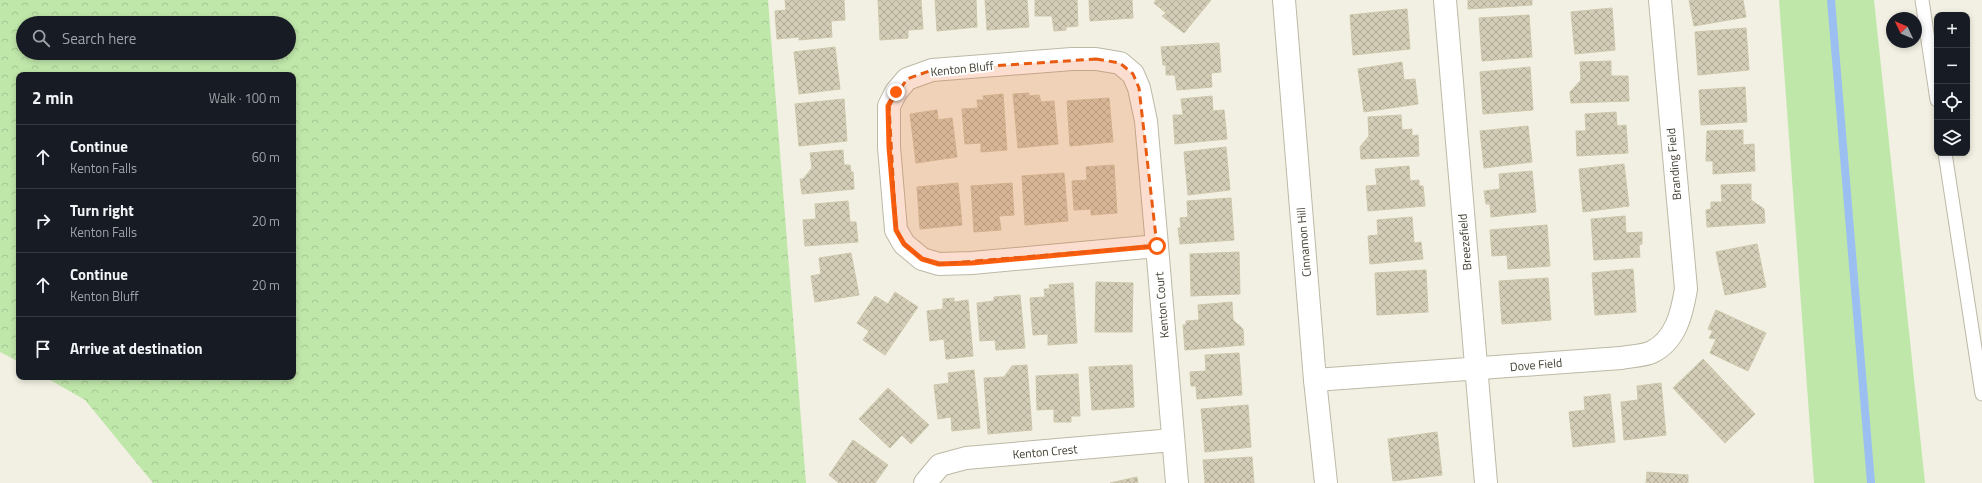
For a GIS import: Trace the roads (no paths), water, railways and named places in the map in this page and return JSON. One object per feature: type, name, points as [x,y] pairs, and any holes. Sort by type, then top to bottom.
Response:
[{"type":"street","name":"Cinnamon Hill","points":[[1284,0],[1315,380],[1326,483]]},
{"type":"street","name":"Breezefield","points":[[1445,0],[1486,483]]},
{"type":"street","name":"Branding Field","points":[[1660,0],[1686,289],[1683,310],[1676,326]]},
{"type":"street","name":"Kenton Bluff","points":[[1120,63],[1096,59],[1072,58],[932,70],[907,79],[896,92],[888,106],[896,230],[904,244],[922,259],[939,264],[972,263],[1157,246]]},
{"type":"street","name":"Kenton Court","points":[[1120,63],[1133,74],[1139,88],[1146,121],[1177,483]]},
{"type":"street","name":"Dove Field","points":[[1315,380],[1476,370],[1621,358],[1652,352],[1669,339],[1676,326]]},
{"type":"street","name":"Kenton Crest","points":[[924,483],[940,465],[966,458],[1173,440]]},
{"type":"lane","points":[[1922,0],[1935,84]]},
{"type":"lane","points":[[1945,156],[1982,394]]},
{"type":"waterway","points":[[1831,0],[1871,483]]}]
